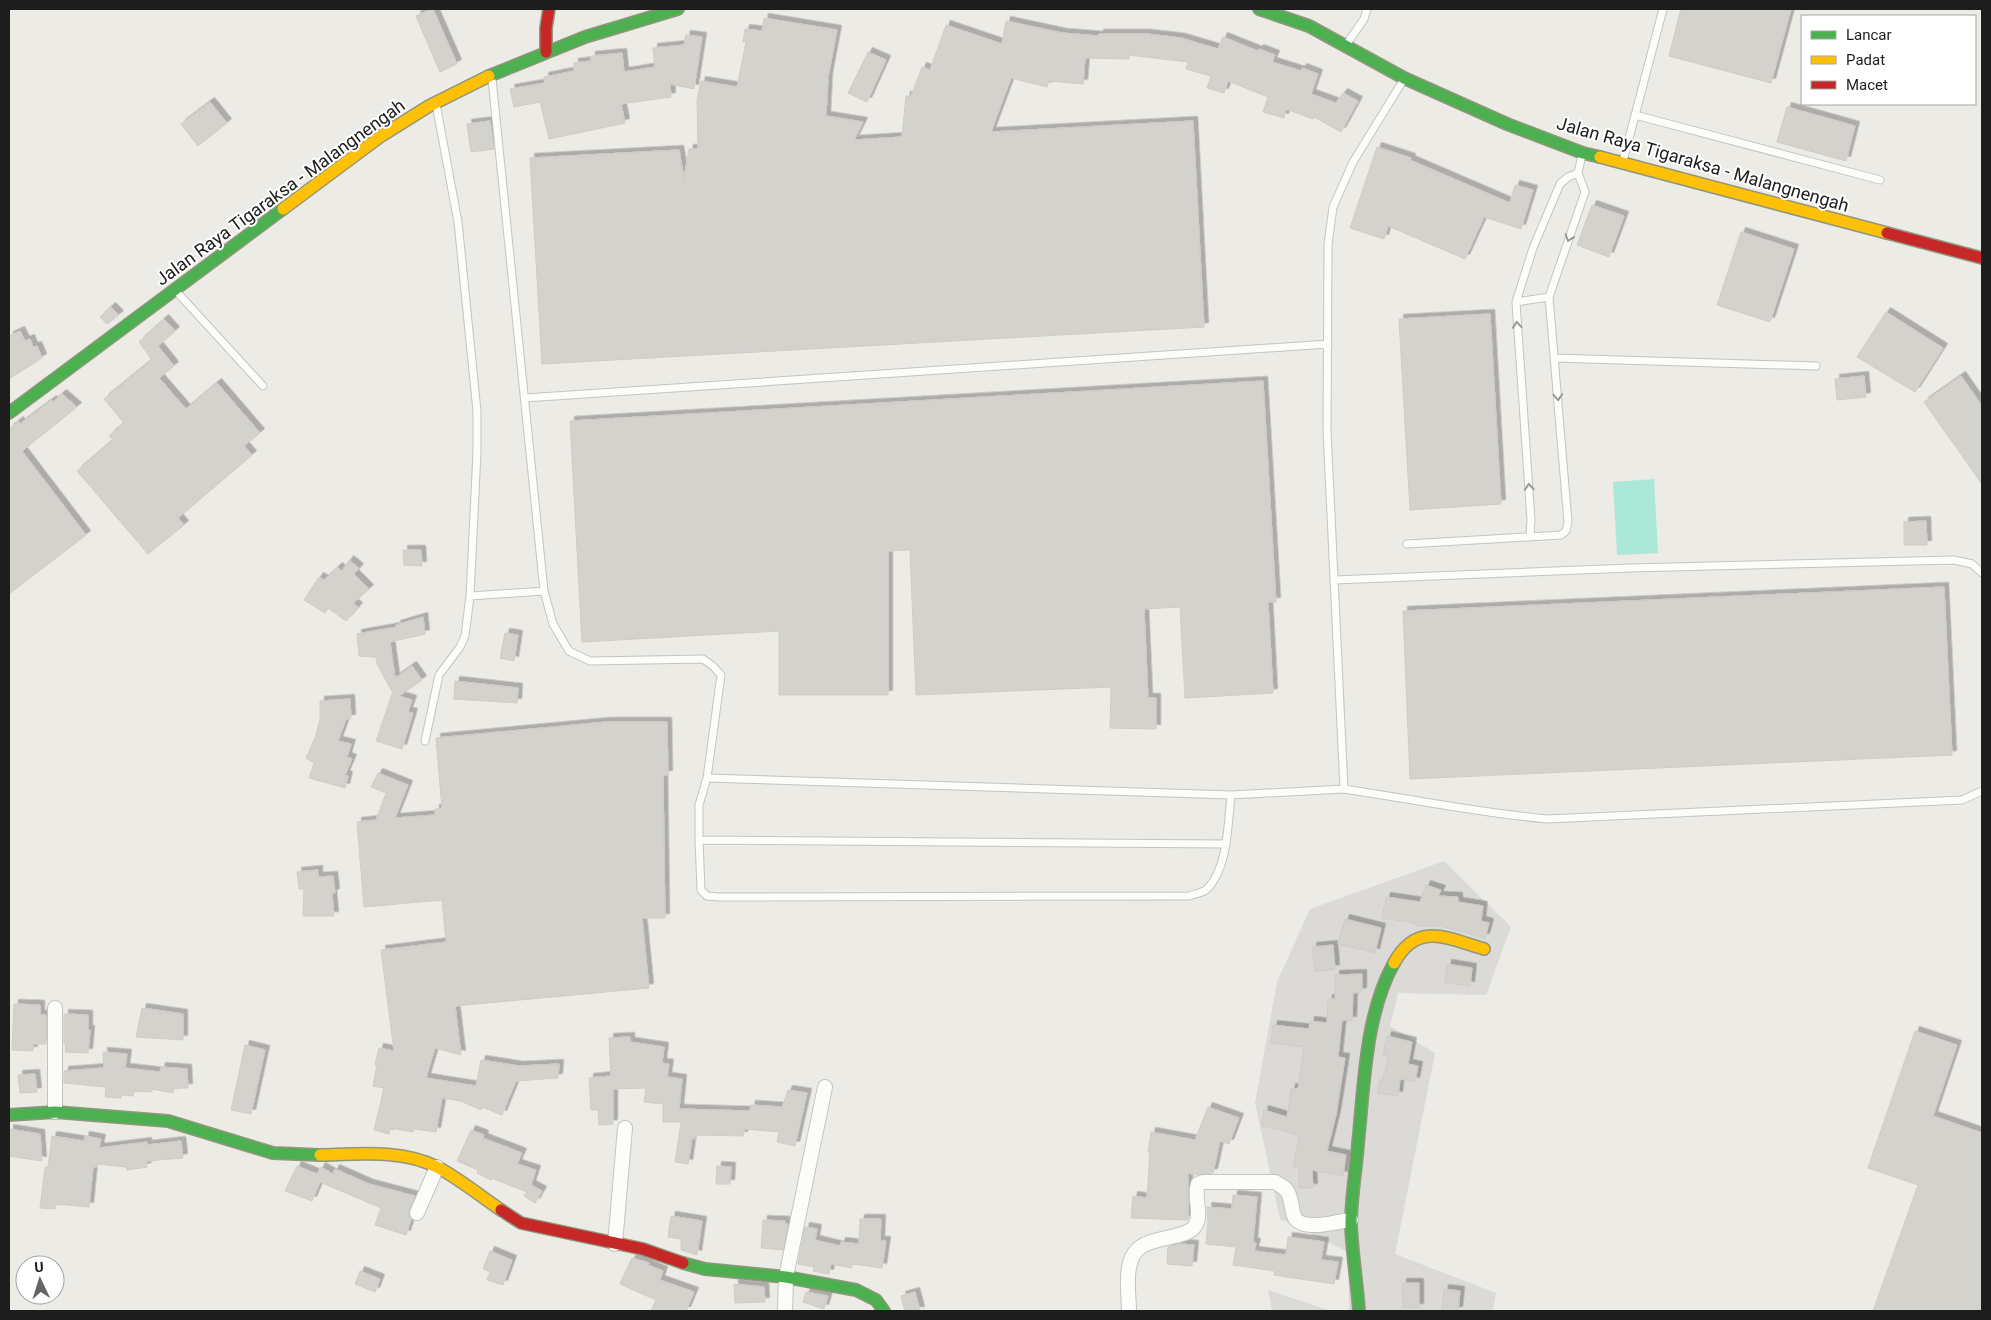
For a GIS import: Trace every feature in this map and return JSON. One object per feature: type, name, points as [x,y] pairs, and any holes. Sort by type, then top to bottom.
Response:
[{"type":"main road","points":[[546,52],[546,28],[549,9]]},
{"type":"main road","name":"Jalan Raya Tigaraksa - Malangnengah","points":[[9,413],[381,136],[436,102],[546,52],[594,33],[678,9]]},
{"type":"main road","name":"Jalan Raya Tigaraksa - Malangnengah","points":[[1259,9],[1309,26],[1404,78],[1507,124],[1583,152],[1982,258]]},
{"type":"main road","points":[[1359,1311],[1352,1258],[1351,1220],[1369,1041],[1378,1002],[1390,968],[1408,943],[1415,938],[1435,936],[1484,949]]},
{"type":"main road","points":[[9,1115],[54,1112],[168,1121],[273,1153],[288,1155],[397,1155],[437,1167],[521,1223],[643,1249],[705,1269],[786,1277],[856,1290],[876,1300],[884,1311]]},
{"type":"street","points":[[54,1112],[55,1008]]},
{"type":"street","points":[[785,1311],[786,1277],[825,1088]]},
{"type":"street","points":[[615,1244],[625,1128]]},
{"type":"street","points":[[417,1213],[437,1167]]},
{"type":"street","points":[[1129,1311],[1129,1262],[1132,1255],[1141,1247],[1152,1242],[1183,1234],[1193,1228],[1198,1218],[1196,1189],[1198,1184],[1203,1182],[1274,1182],[1282,1186],[1289,1194],[1292,1214],[1297,1221],[1312,1225],[1351,1220]]},
{"type":"lane","points":[[1346,45],[1364,19],[1367,9]]},
{"type":"lane","points":[[1622,163],[1663,9]]},
{"type":"lane","points":[[492,76],[544,591],[553,624],[569,651],[590,661],[703,659],[714,666],[721,675],[707,778],[699,805],[698,840],[701,890],[707,896],[1189,896],[1206,890],[1218,872],[1226,844],[1231,795]]},
{"type":"lane","points":[[1344,789],[1327,431],[1328,245],[1333,207],[1353,162],[1404,78]]},
{"type":"lane","points":[[425,741],[440,674],[460,648],[465,636],[470,596],[478,452],[477,411],[458,222],[436,102]]},
{"type":"lane","points":[[1635,115],[1880,180]]},
{"type":"lane","points":[[1407,544],[1561,535],[1566,531],[1568,522],[1549,297],[1586,192],[1578,173],[1583,152]]},
{"type":"lane","points":[[1530,536],[1531,520],[1516,302],[1533,248],[1560,184],[1568,177],[1578,173]]},
{"type":"lane","points":[[174,289],[264,386]]},
{"type":"lane","points":[[1516,302],[1549,297]]},
{"type":"lane","points":[[525,398],[1328,344]]},
{"type":"lane","points":[[1555,358],[1816,366]]},
{"type":"lane","points":[[1335,580],[1630,568],[1954,560],[1972,564],[1982,574]]},
{"type":"lane","points":[[470,596],[544,591]]},
{"type":"lane","points":[[707,778],[1231,795],[1344,789],[1495,814],[1547,819],[1962,800],[1982,790]]},
{"type":"lane","points":[[698,840],[1226,844]]},
{"type":"shaded area","points":[[1444,861],[1511,927],[1486,995],[1398,993],[1390,1026],[1435,1053],[1395,1254],[1496,1293],[1493,1311],[1349,1311],[1348,1252],[1280,1219],[1255,1103],[1277,982],[1310,909]]},
{"type":"shaded area","points":[[1268,1290],[1331,1311],[1272,1311]]},
{"type":"green space","points":[[1654,479],[1658,553],[1617,555],[1613,482]]},
{"type":"building","points":[[433,9],[457,64],[440,72],[416,16]]},
{"type":"building","points":[[1681,9],[1791,9],[1771,83],[1669,56]]},
{"type":"building","points":[[764,18],[837,30],[828,77],[826,116],[863,122],[854,140],[902,137],[906,96],[911,96],[922,67],[930,70],[946,25],[1002,44],[1006,21],[1062,33],[1099,36],[1099,34],[1147,34],[1181,38],[1218,49],[1223,37],[1258,51],[1259,49],[1275,55],[1272,62],[1301,71],[1302,68],[1318,74],[1311,94],[1336,103],[1343,93],[1358,101],[1341,132],[1314,117],[1313,119],[1286,109],[1284,118],[1263,112],[1268,97],[1228,81],[1224,93],[1207,88],[1211,76],[1186,69],[1188,62],[1129,55],[1129,59],[1085,58],[1083,84],[1049,81],[1047,87],[1011,78],[991,132],[1193,121],[1204,327],[542,364],[530,158],[679,150],[684,179],[689,149],[698,149],[697,100],[701,81],[737,87],[746,42],[743,42],[745,29],[762,31]]},
{"type":"building","points":[[686,35],[702,37],[694,89],[670,84],[671,97],[621,104],[625,123],[549,139],[540,102],[514,107],[510,89],[545,83],[544,77],[574,71],[574,63],[591,61],[591,56],[622,53],[624,72],[655,67],[653,48],[684,45]]},
{"type":"building","points":[[868,52],[886,60],[867,102],[848,93]]},
{"type":"building","points":[[210,102],[227,123],[198,146],[181,124]]},
{"type":"building","points":[[1787,107],[1855,126],[1846,161],[1777,142]]},
{"type":"building","points":[[490,121],[494,149],[471,152],[467,124]]},
{"type":"building","points":[[1377,147],[1411,158],[1410,160],[1510,203],[1515,185],[1533,190],[1521,229],[1484,217],[1465,259],[1388,226],[1384,239],[1350,228]]},
{"type":"building","points":[[1592,205],[1624,216],[1609,257],[1577,245]]},
{"type":"building","points":[[1741,232],[1794,249],[1770,322],[1717,305]]},
{"type":"building","points":[[111,307],[119,315],[107,324],[100,317]]},
{"type":"building","points":[[1886,312],[1943,348],[1915,392],[1857,357]]},
{"type":"building","points":[[1490,314],[1501,504],[1410,510],[1399,319]]},
{"type":"building","points":[[164,319],[175,331],[158,346],[174,366],[159,378],[186,409],[217,383],[260,433],[244,446],[252,455],[178,518],[184,525],[148,554],[77,471],[113,440],[109,436],[124,423],[104,399],[152,360],[139,342]]},
{"type":"building","points":[[20,331],[25,341],[30,339],[33,347],[37,346],[42,358],[9,379],[9,336]]},
{"type":"building","points":[[1864,376],[1866,397],[1837,400],[1835,379]]},
{"type":"building","points":[[1961,376],[1982,406],[1982,484],[1924,402]]},
{"type":"building","points":[[1263,381],[1276,602],[1268,602],[1273,693],[1185,698],[1180,607],[1144,609],[1148,698],[1156,698],[1156,729],[1110,728],[1111,687],[916,695],[910,550],[888,551],[888,695],[779,695],[779,631],[582,642],[570,421]]},
{"type":"building","points":[[62,394],[77,407],[22,451],[86,535],[9,594],[9,429],[19,421],[20,424]]},
{"type":"building","points":[[1926,521],[1927,545],[1904,545],[1904,522]]},
{"type":"building","points":[[403,550],[421,550],[422,566],[404,565]]},
{"type":"building","points":[[349,560],[359,568],[354,574],[369,589],[353,603],[358,607],[346,621],[328,608],[325,613],[304,600],[319,577],[324,580],[338,567],[342,571]]},
{"type":"building","points":[[1944,587],[1952,755],[1410,779],[1403,611]]},
{"type":"building","points":[[423,617],[425,634],[390,642],[395,678],[412,666],[422,680],[399,696],[412,700],[408,712],[413,713],[402,749],[376,741],[392,694],[394,695],[377,664],[376,657],[359,656],[357,634],[397,627],[396,625]]},
{"type":"building","points":[[505,633],[518,635],[514,661],[500,658]]},
{"type":"building","points":[[455,681],[518,688],[517,703],[454,699]]},
{"type":"building","points":[[350,699],[351,719],[346,719],[338,741],[351,744],[347,757],[352,759],[345,775],[348,776],[345,788],[309,778],[314,763],[306,758],[315,738],[320,720],[320,701]]},
{"type":"building","points":[[606,722],[667,722],[668,775],[663,775],[665,918],[642,918],[649,988],[455,1006],[461,1055],[435,1048],[426,1078],[476,1086],[481,1060],[519,1066],[559,1064],[558,1078],[516,1081],[502,1115],[482,1107],[481,1110],[461,1101],[442,1098],[436,1132],[414,1129],[413,1132],[390,1128],[389,1134],[374,1130],[384,1088],[373,1086],[379,1048],[394,1051],[381,950],[446,942],[442,900],[364,907],[357,822],[376,820],[386,793],[371,787],[378,773],[408,785],[395,818],[435,815],[435,809],[442,809],[436,738]]},
{"type":"building","points":[[318,870],[318,877],[333,876],[335,893],[332,894],[334,916],[303,916],[304,889],[299,889],[297,872]]},
{"type":"building","points":[[1426,885],[1441,890],[1438,896],[1458,897],[1458,902],[1483,906],[1481,921],[1489,923],[1485,938],[1441,926],[1416,926],[1415,923],[1382,918],[1386,897],[1420,902]]},
{"type":"building","points":[[1345,919],[1381,928],[1375,953],[1338,944]]},
{"type":"building","points":[[1333,945],[1335,969],[1315,972],[1312,947]]},
{"type":"building","points":[[1447,964],[1472,968],[1470,986],[1445,982]]},
{"type":"building","points":[[1362,974],[1362,992],[1353,993],[1352,1021],[1342,1020],[1338,1057],[1345,1058],[1336,1115],[1327,1151],[1346,1155],[1343,1176],[1312,1170],[1313,1188],[1299,1188],[1299,1167],[1293,1166],[1299,1136],[1279,1129],[1261,1126],[1264,1110],[1287,1117],[1291,1088],[1298,1089],[1304,1047],[1271,1043],[1273,1025],[1309,1029],[1310,1021],[1327,1023],[1328,999],[1335,999],[1335,975]]},
{"type":"building","points":[[14,1004],[40,1005],[40,1015],[46,1015],[46,1044],[33,1044],[33,1051],[12,1050]]},
{"type":"building","points":[[142,1008],[183,1014],[183,1040],[136,1037]]},
{"type":"building","points":[[64,1014],[88,1015],[88,1030],[90,1030],[88,1053],[65,1052]]},
{"type":"building","points":[[1915,1031],[1957,1045],[1933,1116],[1982,1133],[1982,1311],[1873,1311],[1918,1185],[1868,1168]]},
{"type":"building","points":[[1387,1036],[1412,1042],[1408,1064],[1418,1066],[1415,1082],[1400,1079],[1398,1096],[1377,1093],[1380,1080],[1383,1080],[1388,1056],[1383,1055]]},
{"type":"building","points":[[630,1037],[630,1042],[664,1047],[662,1063],[669,1064],[667,1077],[682,1079],[679,1109],[750,1111],[751,1105],[782,1107],[788,1090],[807,1093],[795,1146],[777,1142],[779,1132],[744,1129],[743,1136],[695,1135],[695,1139],[692,1138],[688,1164],[675,1162],[681,1122],[663,1122],[663,1104],[644,1102],[646,1088],[613,1089],[613,1124],[599,1125],[598,1110],[591,1110],[589,1078],[611,1076],[609,1038]]},
{"type":"building","points":[[245,1045],[265,1050],[251,1114],[231,1110]]},
{"type":"building","points":[[103,1052],[127,1054],[125,1068],[160,1072],[161,1067],[187,1069],[188,1088],[174,1088],[173,1093],[152,1089],[152,1092],[134,1091],[133,1096],[121,1095],[121,1098],[105,1097],[106,1087],[64,1083],[64,1071],[104,1068]]},
{"type":"building","points":[[35,1074],[37,1092],[20,1093],[18,1075]]},
{"type":"building","points":[[1208,1107],[1239,1118],[1229,1144],[1220,1141],[1213,1173],[1198,1175],[1188,1173],[1188,1220],[1131,1218],[1133,1196],[1147,1198],[1150,1152],[1148,1152],[1151,1132],[1195,1140]]},
{"type":"building","points":[[9,1129],[40,1134],[42,1161],[9,1156]]},
{"type":"building","points":[[471,1130],[484,1135],[483,1138],[522,1153],[517,1164],[536,1170],[531,1185],[542,1191],[535,1203],[524,1196],[527,1192],[491,1178],[491,1180],[477,1173],[478,1170],[457,1161]]},
{"type":"building","points":[[52,1136],[84,1141],[85,1136],[101,1139],[99,1148],[147,1142],[147,1145],[181,1141],[183,1158],[146,1161],[147,1167],[127,1170],[126,1167],[97,1164],[97,1167],[93,1167],[89,1207],[56,1204],[55,1209],[40,1208],[45,1167],[48,1167]]},
{"type":"building","points":[[297,1166],[317,1174],[321,1167],[333,1174],[335,1169],[369,1184],[415,1196],[408,1214],[411,1219],[406,1235],[375,1225],[381,1208],[320,1182],[312,1201],[285,1191]]},
{"type":"building","points":[[717,1166],[731,1167],[730,1184],[716,1184]]},
{"type":"building","points":[[1233,1195],[1257,1197],[1253,1242],[1256,1243],[1254,1251],[1286,1255],[1288,1237],[1324,1242],[1321,1260],[1338,1262],[1334,1284],[1274,1275],[1275,1271],[1233,1265],[1236,1247],[1206,1244],[1207,1207],[1232,1209]]},
{"type":"building","points":[[671,1216],[702,1221],[697,1255],[681,1250],[681,1239],[668,1237]]},
{"type":"building","points":[[860,1219],[881,1219],[880,1241],[886,1241],[882,1268],[852,1264],[852,1268],[831,1264],[829,1274],[813,1271],[814,1267],[798,1264],[805,1227],[817,1229],[815,1240],[840,1246],[841,1242],[859,1244]]},
{"type":"building","points":[[763,1220],[785,1221],[785,1224],[788,1224],[783,1250],[761,1248]]},
{"type":"building","points":[[1180,1244],[1194,1245],[1192,1266],[1167,1264],[1168,1247]]},
{"type":"building","points":[[490,1251],[512,1260],[503,1285],[487,1280],[490,1272],[483,1269]]},
{"type":"building","points":[[632,1258],[649,1263],[648,1265],[663,1271],[660,1280],[694,1292],[686,1311],[651,1311],[656,1300],[620,1284]]},
{"type":"building","points":[[360,1271],[380,1279],[375,1292],[355,1284]]},
{"type":"building","points":[[1402,1283],[1419,1283],[1419,1308],[1403,1308]]},
{"type":"building","points":[[734,1284],[764,1287],[765,1302],[735,1303]]},
{"type":"building","points":[[1444,1289],[1460,1291],[1458,1311],[1442,1311]]},
{"type":"building","points":[[806,1292],[828,1296],[824,1309],[803,1302]]},
{"type":"building","points":[[915,1292],[920,1311],[905,1311],[901,1296]]},
{"type":"traffic: fast","points":[[489,76],[585,37],[678,9]]},
{"type":"traffic: fast","points":[[1259,9],[1309,26],[1404,78],[1507,124],[1583,153],[1600,157]]},
{"type":"traffic: fast","points":[[9,413],[283,209]]},
{"type":"traffic: fast","points":[[1359,1311],[1352,1246],[1351,1214],[1364,1075],[1371,1028],[1377,1005],[1384,983],[1394,963]]},
{"type":"traffic: fast","points":[[9,1115],[55,1112],[168,1121],[273,1153],[320,1155]]},
{"type":"traffic: fast","points":[[683,1263],[705,1269],[786,1277],[856,1290],[876,1300],[884,1311]]},
{"type":"traffic: slow","points":[[283,209],[381,136],[429,106],[489,76]]},
{"type":"traffic: slow","points":[[1600,157],[1887,233]]},
{"type":"traffic: slow","points":[[1394,963],[1403,950],[1423,937],[1445,938],[1484,949]]},
{"type":"traffic: slow","points":[[320,1155],[380,1154],[409,1157],[423,1161],[454,1177],[501,1210]]},
{"type":"traffic: jam","points":[[546,52],[546,28],[549,9]]},
{"type":"traffic: jam","points":[[1887,233],[1982,258]]},
{"type":"traffic: jam","points":[[501,1210],[521,1223],[643,1249],[683,1263]]}]
